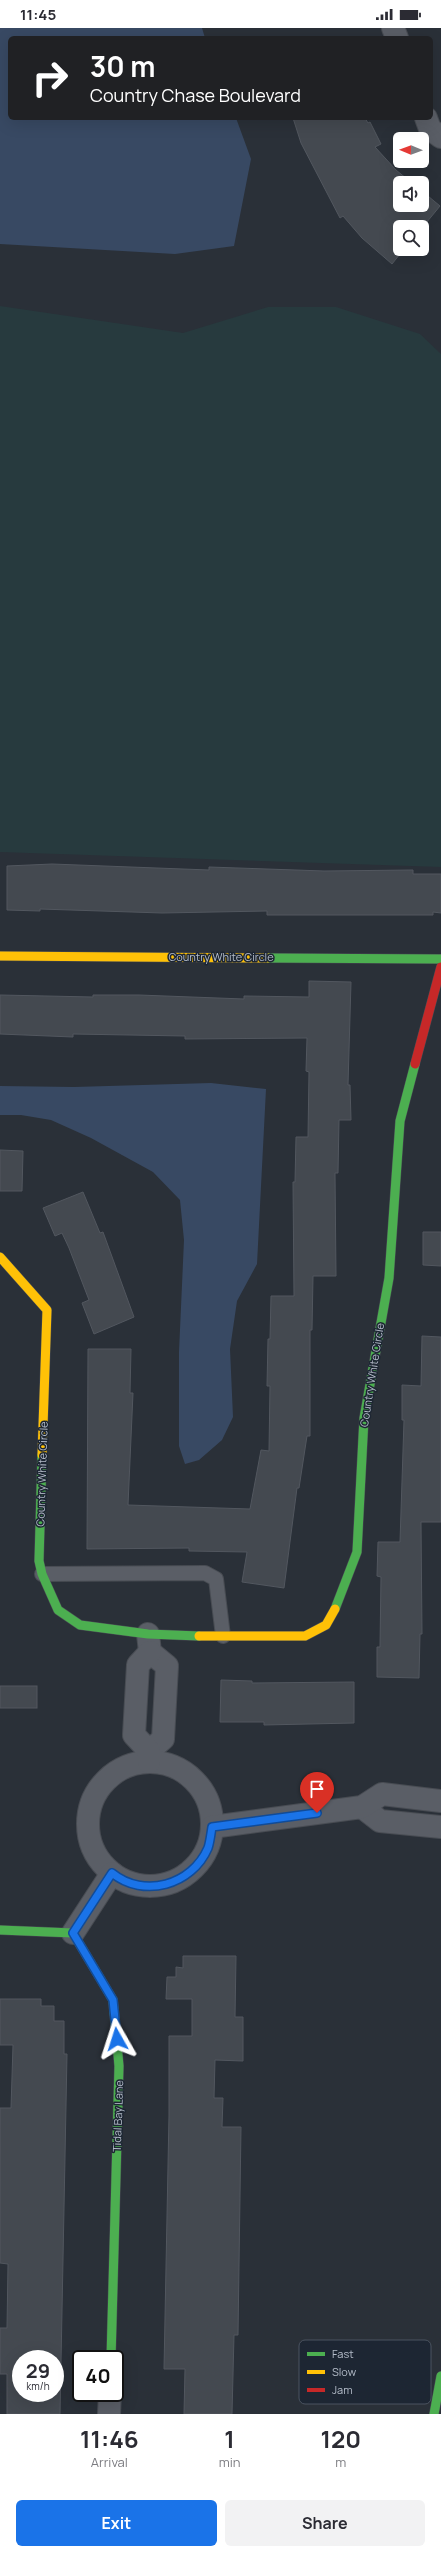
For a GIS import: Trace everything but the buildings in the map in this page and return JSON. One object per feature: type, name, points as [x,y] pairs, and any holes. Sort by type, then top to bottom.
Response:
[{"type":"street","points":[[427,120],[430,129],[441,137]]},
{"type":"street","name":"Country White Circle","points":[[0,956],[441,959]]},
{"type":"street","name":"Country White Circle","points":[[0,1256],[47,1310],[39,1561],[42,1574],[58,1610],[80,1625],[149,1643],[223,1636],[305,1636],[326,1625],[338,1603],[357,1552],[364,1418],[388,1278],[400,1121],[441,967]]},
{"type":"street","points":[[149,1643],[138,1664],[134,1735],[149,1756],[187,1774],[201,1788],[210,1806],[212,1827],[208,1848],[197,1865],[181,1879],[162,1886],[140,1887],[121,1880],[104,1868],[92,1850],[87,1829],[89,1808],[98,1790],[111,1775],[149,1756],[162,1739],[167,1666],[149,1643]]},
{"type":"street","points":[[212,1827],[362,1807],[382,1794],[441,1801]]},
{"type":"street","points":[[362,1807],[380,1821],[441,1827]]},
{"type":"street","points":[[0,1930],[73,1933],[112,1873]]},
{"type":"street","name":"Tidal Bay Lane","points":[[73,1933],[113,2000],[119,2066],[111,2350]]},
{"type":"street","points":[[434,2414],[441,2376]]},
{"type":"street","points":[[110,2402],[110,2414]]},
{"type":"lane","points":[[42,1574],[205,1573],[216,1579],[223,1636]]},
{"type":"green space","points":[[0,306],[183,333],[268,307],[336,307],[420,334],[441,354],[441,867],[0,852]]},
{"type":"water","points":[[0,28],[202,28],[204,36],[8,36],[8,120],[237,120],[251,159],[234,246],[175,254],[0,244]]},
{"type":"water","points":[[211,1083],[266,1089],[257,1264],[237,1301],[230,1349],[233,1417],[222,1440],[199,1460],[185,1464],[179,1446],[179,1352],[184,1240],[180,1200],[153,1172],[91,1138],[51,1120],[21,1115],[0,1115],[0,1086],[74,1087]]},
{"type":"traffic: fast","points":[[268,958],[441,959]]},
{"type":"traffic: fast","points":[[335,1609],[357,1552],[364,1418],[389,1278],[400,1121],[415,1064]]},
{"type":"traffic: fast","points":[[42,1455],[39,1561],[42,1574],[58,1610],[80,1625],[148,1634],[199,1636]]},
{"type":"traffic: fast","points":[[0,1930],[73,1933],[113,2000],[119,2066],[111,2350]]},
{"type":"traffic: fast","points":[[434,2414],[441,2376]]},
{"type":"traffic: slow","points":[[0,956],[268,958]]},
{"type":"traffic: slow","points":[[0,1257],[47,1310],[42,1455]]},
{"type":"traffic: slow","points":[[199,1636],[305,1636],[326,1625],[335,1609]]},
{"type":"traffic: jam","points":[[415,1064],[441,967]]},
{"type":"route","points":[[117,2039],[113,2000],[73,1933],[112,1873],[121,1880],[140,1887],[162,1886],[181,1879],[197,1865],[208,1848],[212,1827],[317,1813]]}]
